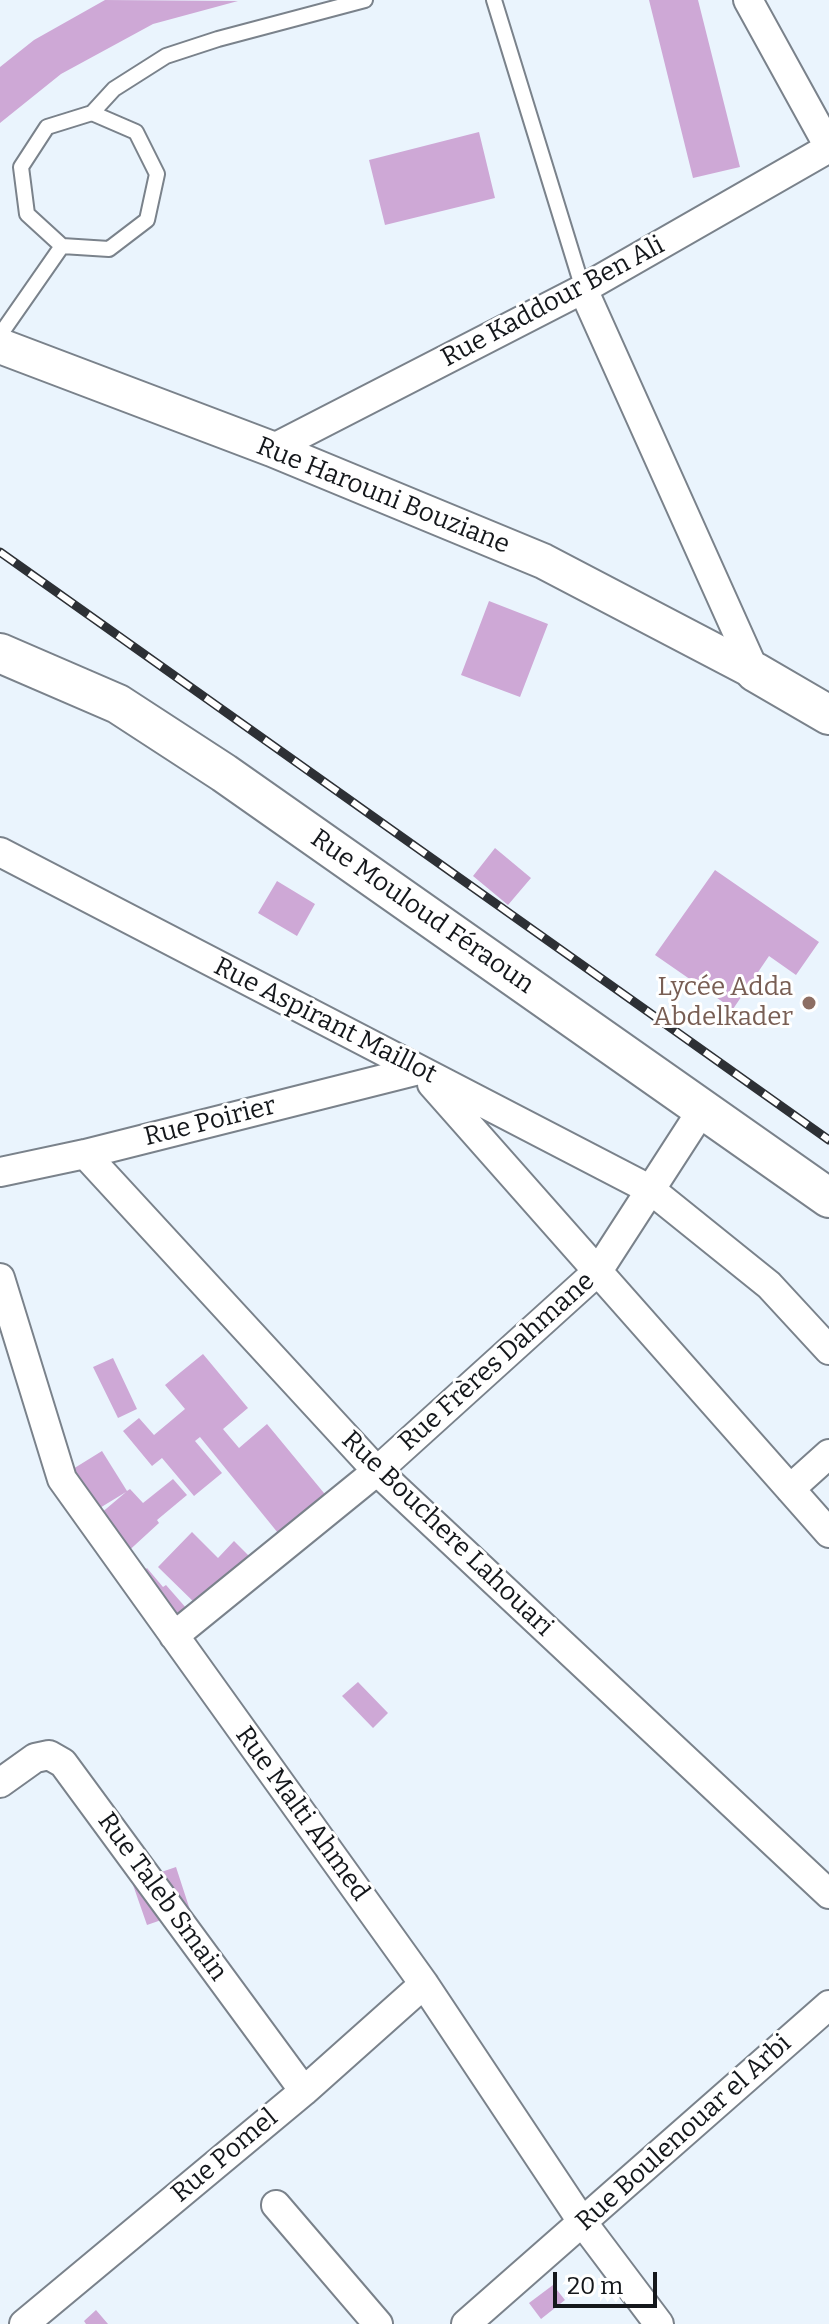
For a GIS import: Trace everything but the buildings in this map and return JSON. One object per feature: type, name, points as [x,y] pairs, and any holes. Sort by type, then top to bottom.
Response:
[{"type":"main road","name":"Rue Mouloud Féraoun","points":[[0,653],[118,704],[237,782],[829,1198]]},
{"type":"main road","points":[[755,672],[829,715]]},
{"type":"street","points":[[748,0],[829,147]]},
{"type":"street","name":"Rue Kaddour Ben Ali","points":[[272,449],[583,289],[829,147]]},
{"type":"street","points":[[583,289],[755,672]]},
{"type":"street","name":"Rue Harouni Bouziane","points":[[0,346],[272,449],[543,561],[755,672]]},
{"type":"street","name":"Rue Aspirant Maillot","points":[[0,852],[651,1190],[769,1285],[829,1350]]},
{"type":"street","points":[[419,1070],[829,1533]]},
{"type":"street","name":"Rue Poirier","points":[[0,1172],[85,1154],[419,1070]]},
{"type":"street","name":"Rue Frères Dahmane","points":[[174,1636],[377,1471],[598,1271],[702,1110]]},
{"type":"street","name":"Rue Bouchere Lahouari","points":[[85,1154],[377,1471],[829,1894]]},
{"type":"street","name":"Rue Malti Ahmed","points":[[0,1278],[62,1479],[424,1984],[583,2223],[659,2324]]},
{"type":"street","points":[[790,1489],[829,1454]]},
{"type":"street","name":"Rue Taleb Smain","points":[[0,1783],[35,1758],[49,1755],[63,1763],[304,2091]]},
{"type":"street","name":"Rue Pomel","points":[[24,2324],[304,2091],[424,1984]]},
{"type":"street","name":"Rue Boulenouar el Arbi","points":[[466,2324],[829,2005]]},
{"type":"street","points":[[276,2205],[378,2324]]},
{"type":"lane","points":[[92,113],[136,132],[157,174],[147,220],[109,249],[62,246],[27,214],[21,167],[47,127],[92,113],[114,89],[166,56],[365,0]]},
{"type":"lane","points":[[494,0],[583,289]]},
{"type":"lane","points":[[0,335],[62,246]]},
{"type":"railway","points":[[0,552],[829,1140]]},
{"type":"place","name":"Lycée Adda Abdelkader","points":[[809,1003]]}]
